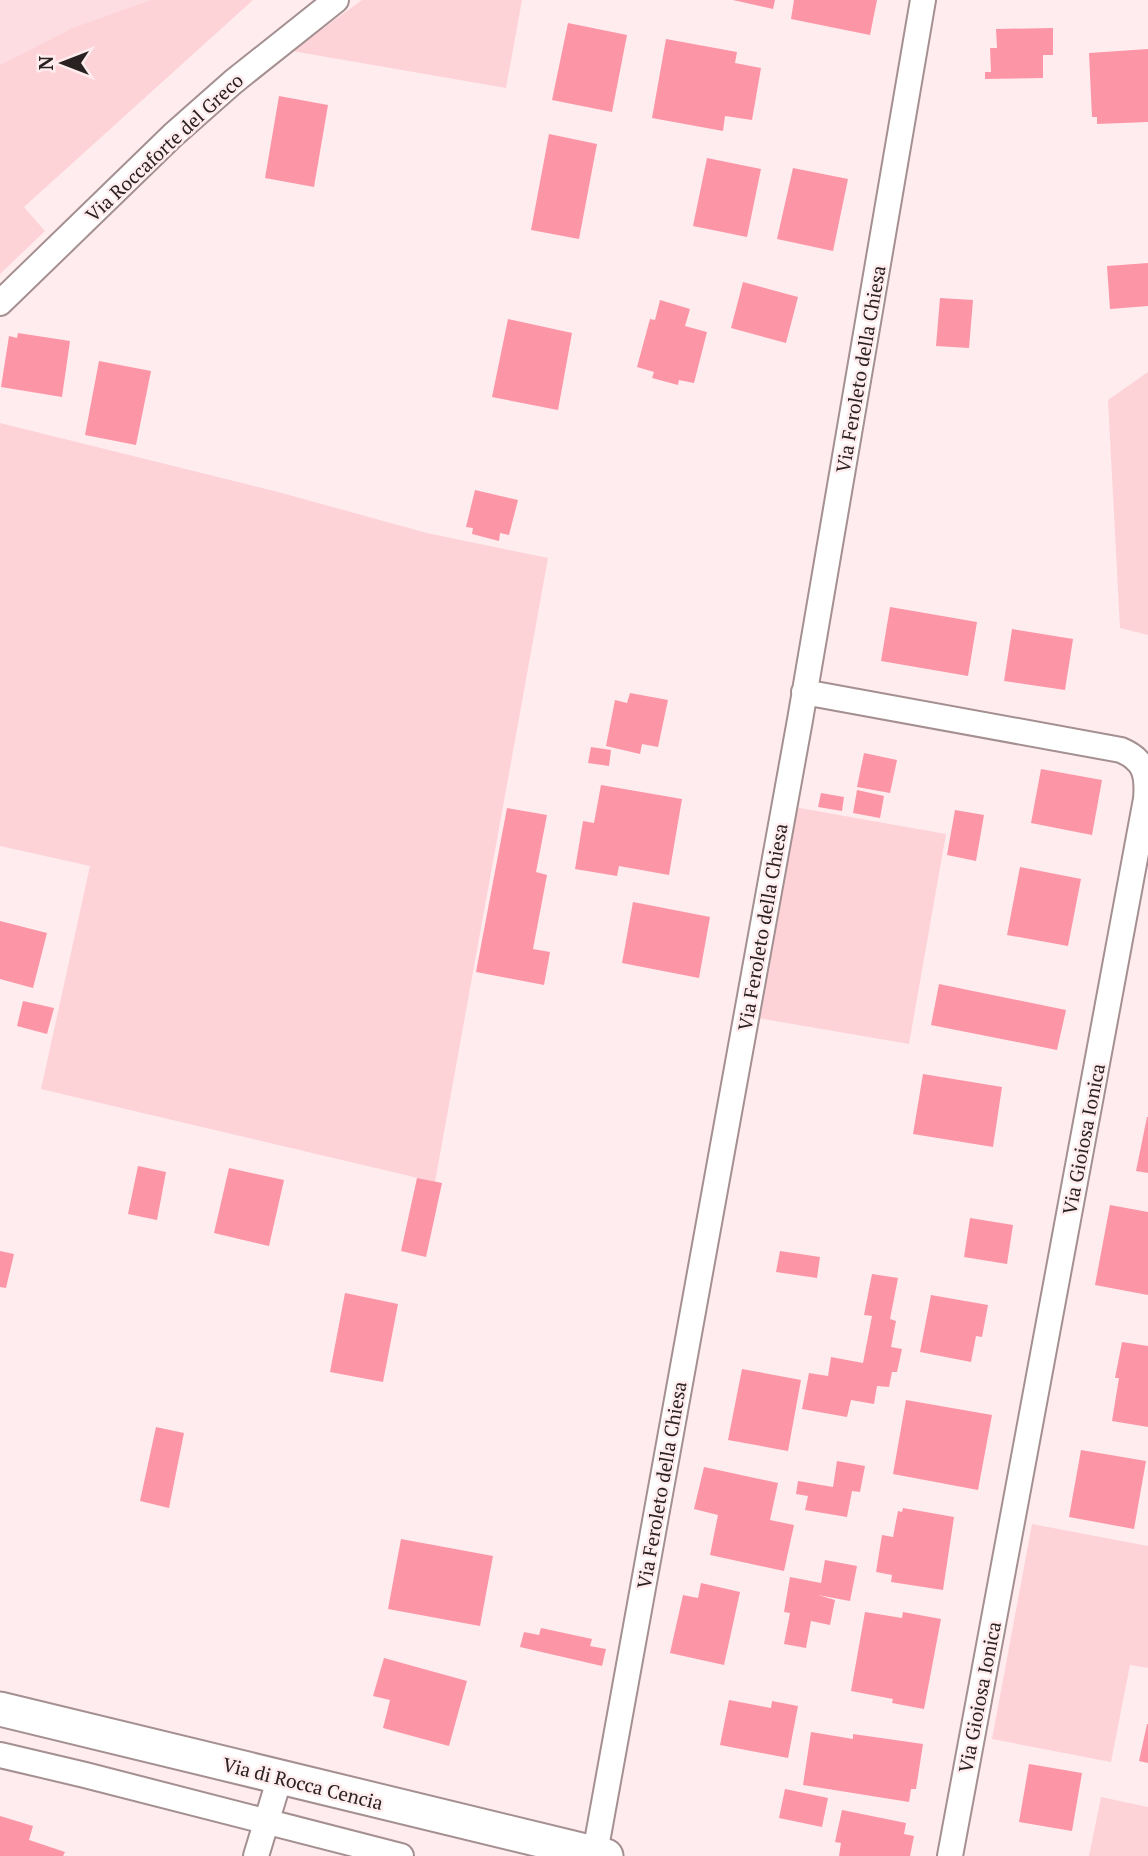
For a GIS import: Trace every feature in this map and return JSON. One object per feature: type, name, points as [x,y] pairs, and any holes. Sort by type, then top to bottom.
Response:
[{"type":"main road","name":"Via di Rocca Cencia","points":[[0,1709],[601,1855]]},
{"type":"street","name":"Via Roccaforte del Greco","points":[[0,303],[173,135],[242,74],[336,0]]},
{"type":"street","name":"Via Feroleto della Chiesa","points":[[601,1855],[923,0]]},
{"type":"street","name":"Via Gioiosa Ionica","points":[[804,692],[1121,750],[1137,759],[1146,774],[1146,799],[950,1856]]},
{"type":"street","points":[[0,1755],[401,1856]]},
{"type":"street","points":[[256,1856],[280,1777]]},
{"type":"shaded area","points":[[0,0],[150,0],[72,28],[0,65]]},
{"type":"shaded area","points":[[150,0],[253,0],[24,207],[45,231],[0,274],[0,65],[72,28]]},
{"type":"shaded area","points":[[362,0],[522,0],[506,88],[292,51]]},
{"type":"shaded area","points":[[1148,372],[1148,635],[1120,628],[1108,400]]},
{"type":"shaded area","points":[[0,423],[278,492],[427,533],[548,558],[435,1182],[41,1089],[90,866],[0,846]]},
{"type":"shaded area","points":[[794,807],[946,834],[909,1044],[758,1018]]},
{"type":"shaded area","points":[[1032,1524],[1148,1546],[1148,1668],[1130,1665],[1111,1762],[992,1739]]},
{"type":"shaded area","points":[[1101,1797],[1148,1807],[1148,1856],[1089,1856]]},
{"type":"building","points":[[733,0],[775,0],[773,9]]},
{"type":"building","points":[[794,0],[877,0],[870,35],[791,19]]},
{"type":"building","points":[[568,23],[627,35],[612,112],[552,100]]},
{"type":"building","points":[[1053,28],[1053,55],[1043,55],[1043,78],[985,79],[985,72],[991,72],[990,48],[997,48],[996,29]]},
{"type":"building","points":[[666,39],[737,52],[735,63],[761,68],[752,120],[725,116],[723,131],[652,118]]},
{"type":"building","points":[[1148,49],[1148,122],[1097,124],[1097,117],[1092,117],[1089,53]]},
{"type":"building","points":[[279,96],[328,105],[314,187],[265,178]]},
{"type":"building","points":[[549,134],[597,144],[579,239],[531,230]]},
{"type":"building","points":[[707,158],[761,169],[747,237],[693,226]]},
{"type":"building","points":[[793,168],[848,179],[833,251],[777,239]]},
{"type":"building","points":[[1148,263],[1148,306],[1110,309],[1107,266]]},
{"type":"building","points":[[743,282],[798,297],[786,343],[731,328]]},
{"type":"building","points":[[940,298],[973,300],[969,348],[936,346]]},
{"type":"building","points":[[660,300],[690,309],[685,326],[707,332],[694,383],[679,380],[678,385],[652,378],[654,372],[637,367],[650,319],[655,320]]},
{"type":"building","points":[[508,319],[572,333],[558,410],[492,397]]},
{"type":"building","points":[[18,333],[70,341],[62,397],[1,387],[9,336],[17,338]]},
{"type":"building","points":[[99,361],[151,371],[136,445],[85,435]]},
{"type":"building","points":[[475,490],[518,500],[509,535],[500,533],[499,541],[472,534],[473,528],[466,527]]},
{"type":"building","points":[[890,607],[977,622],[968,676],[881,661]]},
{"type":"building","points":[[1012,629],[1073,639],[1065,690],[1004,681]]},
{"type":"building","points":[[630,693],[668,700],[658,747],[642,744],[640,754],[606,746],[615,700],[627,703]]},
{"type":"building","points":[[591,747],[611,750],[609,766],[588,763]]},
{"type":"building","points":[[864,753],[897,760],[890,793],[857,787]]},
{"type":"building","points":[[1041,769],[1102,780],[1092,835],[1031,823]]},
{"type":"building","points":[[601,785],[682,799],[669,875],[619,866],[617,876],[575,869],[583,821],[594,823]]},
{"type":"building","points":[[857,790],[884,796],[880,818],[853,813]]},
{"type":"building","points":[[821,793],[844,797],[842,811],[818,807]]},
{"type":"building","points":[[507,808],[547,815],[536,872],[547,875],[533,949],[550,952],[544,985],[476,972]]},
{"type":"building","points":[[955,810],[984,815],[976,861],[947,855]]},
{"type":"building","points":[[1020,867],[1081,879],[1068,946],[1007,935]]},
{"type":"building","points":[[633,902],[710,917],[699,978],[622,963]]},
{"type":"building","points":[[0,921],[47,933],[33,988],[0,979]]},
{"type":"building","points":[[939,984],[1066,1010],[1057,1050],[931,1025]]},
{"type":"building","points":[[23,1001],[54,1008],[47,1034],[17,1026]]},
{"type":"building","points":[[923,1074],[1002,1087],[993,1147],[913,1134]]},
{"type":"building","points":[[1148,1117],[1148,1173],[1136,1171]]},
{"type":"building","points":[[138,1166],[166,1172],[157,1220],[128,1214]]},
{"type":"building","points":[[229,1168],[284,1180],[269,1246],[214,1233]]},
{"type":"building","points":[[417,1178],[442,1183],[426,1257],[401,1251]]},
{"type":"building","points":[[1110,1205],[1148,1212],[1148,1295],[1095,1285]]},
{"type":"building","points":[[970,1218],[1013,1225],[1007,1264],[964,1257]]},
{"type":"building","points":[[0,1251],[14,1254],[6,1288],[0,1287]]},
{"type":"building","points":[[780,1251],[820,1257],[817,1278],[776,1272]]},
{"type":"building","points":[[872,1274],[898,1278],[890,1319],[896,1321],[891,1347],[902,1349],[897,1372],[892,1372],[889,1387],[877,1386],[874,1404],[851,1400],[847,1417],[802,1409],[809,1373],[828,1376],[831,1357],[863,1363],[872,1316],[864,1315]]},
{"type":"building","points":[[345,1293],[398,1304],[383,1382],[330,1372]]},
{"type":"building","points":[[931,1295],[988,1305],[982,1337],[976,1336],[971,1362],[920,1352]]},
{"type":"building","points":[[1122,1342],[1148,1346],[1148,1427],[1112,1421],[1119,1378],[1115,1378]]},
{"type":"building","points":[[742,1369],[801,1380],[788,1451],[728,1440]]},
{"type":"building","points":[[906,1400],[992,1415],[978,1490],[893,1474]]},
{"type":"building","points":[[156,1427],[184,1433],[169,1508],[140,1501]]},
{"type":"building","points":[[1081,1450],[1146,1461],[1134,1529],[1069,1517]]},
{"type":"building","points":[[837,1461],[865,1466],[860,1492],[852,1491],[847,1517],[805,1510],[808,1496],[796,1494],[798,1481],[833,1487]]},
{"type":"building","points":[[704,1467],[778,1483],[770,1520],[794,1525],[784,1571],[710,1555],[718,1515],[694,1509]]},
{"type":"building","points":[[903,1508],[954,1517],[943,1590],[891,1582],[892,1575],[876,1572],[882,1535],[893,1537],[898,1511],[902,1512]]},
{"type":"building","points":[[401,1539],[493,1556],[480,1626],[388,1609]]},
{"type":"building","points":[[825,1560],[857,1566],[850,1601],[818,1595],[835,1600],[830,1625],[811,1621],[806,1648],[784,1644],[790,1613],[784,1612],[790,1577],[821,1583]]},
{"type":"building","points":[[701,1583],[740,1592],[724,1665],[670,1653],[683,1595],[698,1598]]},
{"type":"building","points":[[865,1612],[902,1618],[903,1612],[941,1619],[924,1709],[892,1703],[893,1699],[851,1691]]},
{"type":"building","points":[[541,1628],[592,1639],[590,1646],[606,1649],[602,1666],[520,1647],[524,1632],[539,1635]]},
{"type":"building","points":[[384,1658],[467,1681],[449,1746],[383,1728],[390,1700],[373,1696]]},
{"type":"building","points":[[729,1700],[771,1708],[772,1701],[798,1706],[788,1758],[720,1745]]},
{"type":"building","points":[[1148,1724],[1148,1763],[1139,1761]]},
{"type":"building","points":[[811,1732],[853,1739],[853,1734],[923,1744],[916,1789],[911,1789],[909,1802],[803,1785]]},
{"type":"building","points":[[1029,1764],[1082,1773],[1072,1831],[1019,1822]]},
{"type":"building","points":[[785,1789],[828,1798],[822,1827],[779,1818]]},
{"type":"building","points":[[842,1810],[906,1823],[904,1834],[914,1836],[910,1856],[839,1856],[841,1843],[835,1842]]},
{"type":"building","points":[[0,1816],[33,1826],[29,1840],[65,1852],[63,1856],[0,1856]]}]
